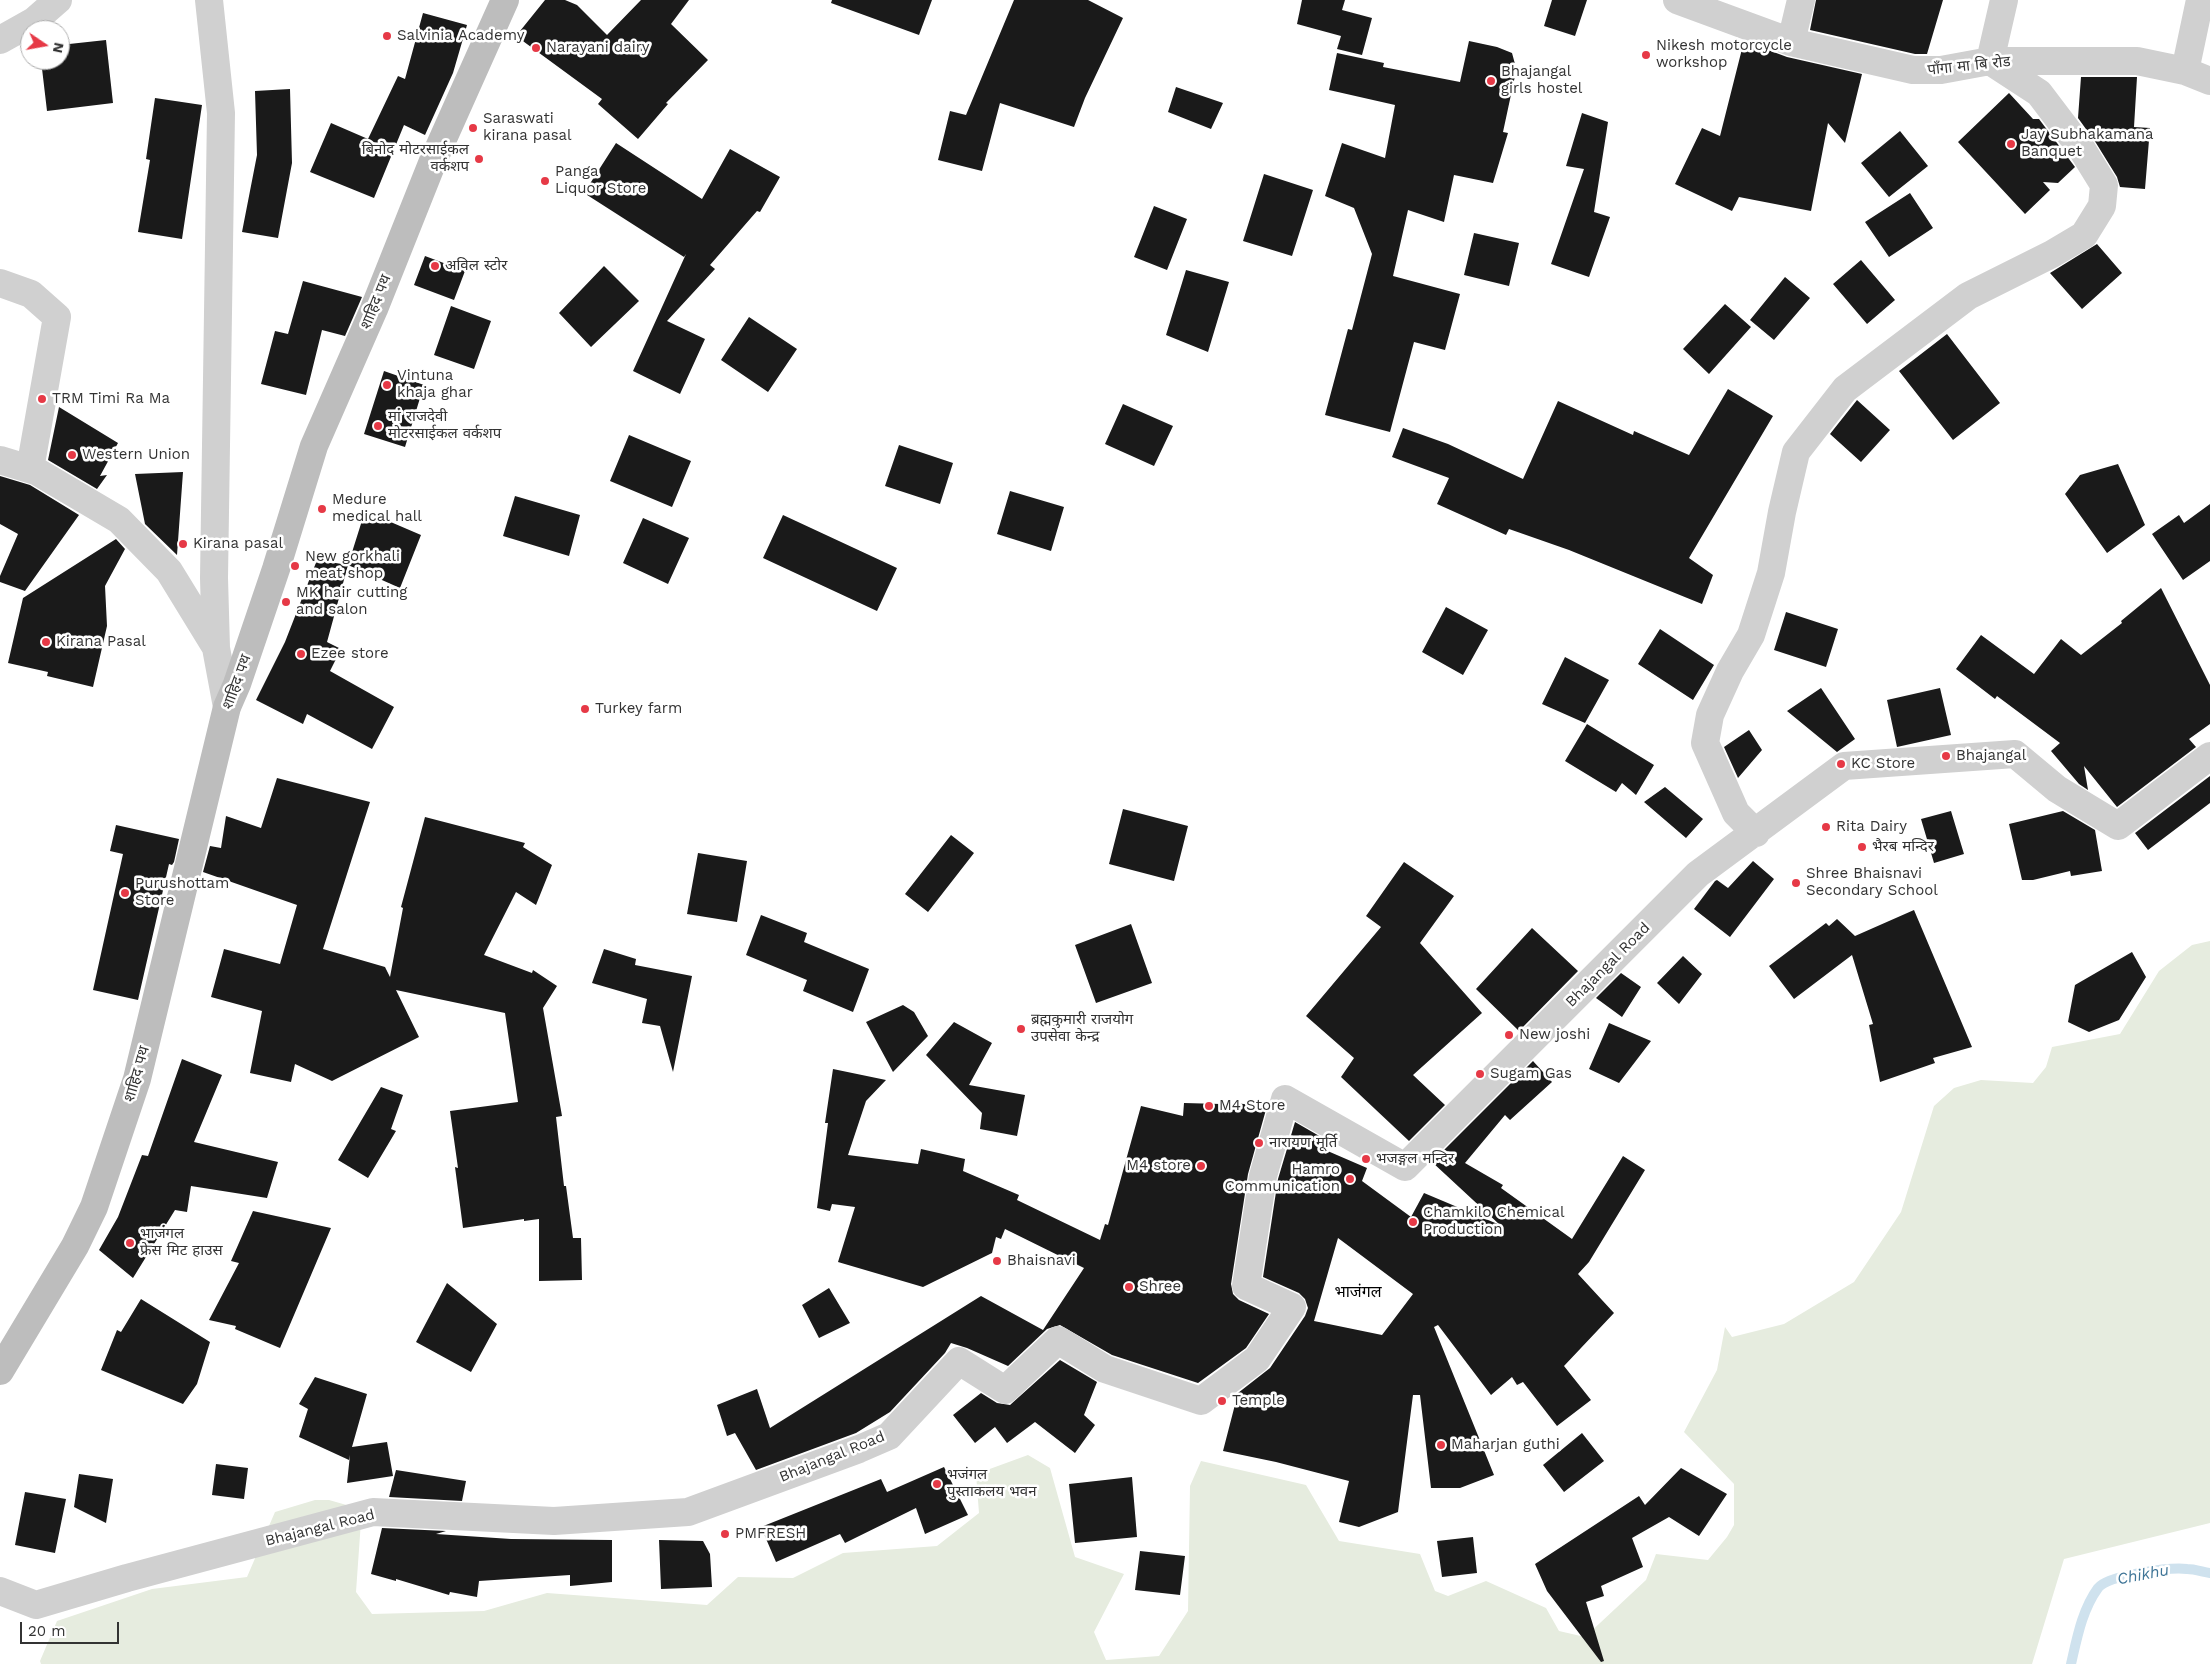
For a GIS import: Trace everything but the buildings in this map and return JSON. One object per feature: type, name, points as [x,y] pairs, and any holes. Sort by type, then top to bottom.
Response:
[{"type":"street","points":[[0,40],[34,21],[58,0]]},
{"type":"street","points":[[209,0],[222,113],[214,578],[216,648],[227,707]]},
{"type":"street","name":"शाहिद पथ","points":[[0,1371],[75,1246],[94,1207],[137,1079],[227,707],[237,684],[276,569],[314,446],[374,309],[433,161],[505,0]]},
{"type":"street","name":"पाँगा मा बि रोड","points":[[1677,0],[1791,42],[1913,70],[1941,70],[1990,61],[2137,61],[2185,71],[2210,80]]},
{"type":"street","points":[[1791,42],[1801,0]]},
{"type":"street","points":[[1756,833],[1736,813],[1705,744],[1710,715],[1730,671],[1752,635],[1771,573],[1782,512],[1796,452],[1845,388],[1968,296],[2052,254],[2084,235],[2102,206],[2104,185],[2083,151],[2039,93],[1990,61],[2004,0]]},
{"type":"street","points":[[2185,71],[2200,0]]},
{"type":"street","points":[[0,282],[31,294],[57,317],[30,469]]},
{"type":"street","points":[[0,460],[30,469],[119,520],[169,571],[216,648]]},
{"type":"street","name":"Bhajangal Road","points":[[0,1591],[36,1605],[127,1578],[373,1512],[554,1521],[688,1512],[859,1449],[889,1436],[959,1361],[1005,1390],[1058,1340],[1105,1369],[1201,1401],[1257,1359],[1292,1307],[1246,1286],[1263,1176],[1285,1100],[1405,1167],[1698,874],[1756,833],[1844,766],[2015,754],[2056,789],[2118,826],[2210,756]]},
{"type":"shaded area","points":[[2210,941],[2210,1523],[2064,1559],[2032,1664],[41,1664],[40,1661],[57,1621],[152,1589],[247,1577],[275,1512],[315,1500],[329,1500],[357,1508],[361,1521],[356,1592],[372,1614],[484,1611],[547,1593],[707,1605],[738,1577],[793,1578],[843,1553],[937,1546],[979,1513],[976,1474],[1028,1455],[1050,1468],[1075,1557],[1124,1574],[1094,1632],[1106,1660],[1159,1656],[1188,1611],[1190,1486],[1201,1461],[1306,1485],[1339,1541],[1420,1554],[1435,1591],[1448,1596],[1486,1581],[1546,1608],[1559,1631],[1585,1637],[1646,1580],[1656,1554],[1708,1560],[1727,1537],[1734,1525],[1734,1484],[1684,1432],[1717,1370],[1725,1327],[1732,1337],[1784,1324],[1854,1282],[1901,1212],[1934,1106],[1954,1088],[1981,1080],[2033,1083],[2046,1067],[2052,1047],[2120,1034],[2159,971],[2192,945]]},
{"type":"waterway","name":"Chikhu","points":[[2071,1664],[2084,1615],[2092,1597],[2104,1583],[2126,1576],[2168,1569],[2190,1569],[2210,1573]]},
{"type":"place","name":"Salvinia Academy","points":[[387,36]]},
{"type":"place","name":"Narayani dairy","points":[[536,48]]},
{"type":"place","name":"Nikesh motorcycle workshop","points":[[1646,55]]},
{"type":"place","name":"Bhajangal girls hostel","points":[[1491,81]]},
{"type":"place","name":"Saraswati kirana pasal","points":[[473,128]]},
{"type":"place","name":"Jay Subhakamana Banquet","points":[[2011,144]]},
{"type":"place","name":"बिनोद मोटरसाईकल वर्कशप","points":[[479,159]]},
{"type":"place","name":"Panga Liquor Store","points":[[545,181]]},
{"type":"place","name":"अविल स्टोर","points":[[435,266]]},
{"type":"place","name":"Vintuna khaja ghar","points":[[387,385]]},
{"type":"place","name":"TRM Timi Ra Ma","points":[[42,399]]},
{"type":"place","name":"मां राजदेवी मोटरसाईकल वर्कशप","points":[[378,426]]},
{"type":"place","name":"Western Union","points":[[72,455]]},
{"type":"place","name":"Medure medical hall","points":[[322,509]]},
{"type":"place","name":"Kirana pasal","points":[[183,544]]},
{"type":"place","name":"New gorkhali meat shop","points":[[295,566]]},
{"type":"place","name":"MK hair cutting and salon","points":[[286,602]]},
{"type":"place","name":"Kirana Pasal","points":[[46,642]]},
{"type":"place","name":"Ezee store","points":[[301,654]]},
{"type":"place","name":"Turkey farm","points":[[585,709]]},
{"type":"place","name":"Bhajangal","points":[[1946,756]]},
{"type":"place","name":"KC Store","points":[[1841,764]]},
{"type":"place","name":"Rita Dairy","points":[[1826,827]]},
{"type":"place","name":"भैरब मन्दिर","points":[[1862,847]]},
{"type":"place","name":"Shree Bhaisnavi Secondary School","points":[[1796,883]]},
{"type":"place","name":"Purushottam Store","points":[[125,893]]},
{"type":"place","name":"ब्रह्मकुमारी राजयोग उपसेवा केन्द्र","points":[[1021,1029]]},
{"type":"place","name":"New joshi","points":[[1509,1035]]},
{"type":"place","name":"Sugam Gas","points":[[1480,1074]]},
{"type":"place","name":"M4 Store","points":[[1209,1106]]},
{"type":"place","name":"नारायण मूर्ति","points":[[1259,1143]]},
{"type":"place","name":"भजङ्गल मन्दिर","points":[[1366,1159]]},
{"type":"place","name":"M4 store","points":[[1201,1166]]},
{"type":"place","name":"Hamro Communication","points":[[1350,1179]]},
{"type":"place","name":"Chamkilo Chemical Production","points":[[1413,1222]]},
{"type":"place","name":"भाज‌ं‌‌गल फ्रेस मिट हाउस","points":[[130,1243]]},
{"type":"place","name":"Bhaisnavi","points":[[997,1261]]},
{"type":"place","name":"Shree","points":[[1129,1287]]},
{"type":"place","name":"Temple","points":[[1222,1401]]},
{"type":"place","name":"Maharjan guthi","points":[[1441,1445]]},
{"type":"place","name":"भजंगल पुस्ताकलय भवन","points":[[937,1484]]},
{"type":"place","name":"PMFRESH","points":[[725,1534]]},
{"type":"district","name":"भाजंगल","points":[[1358,1292]]}]
